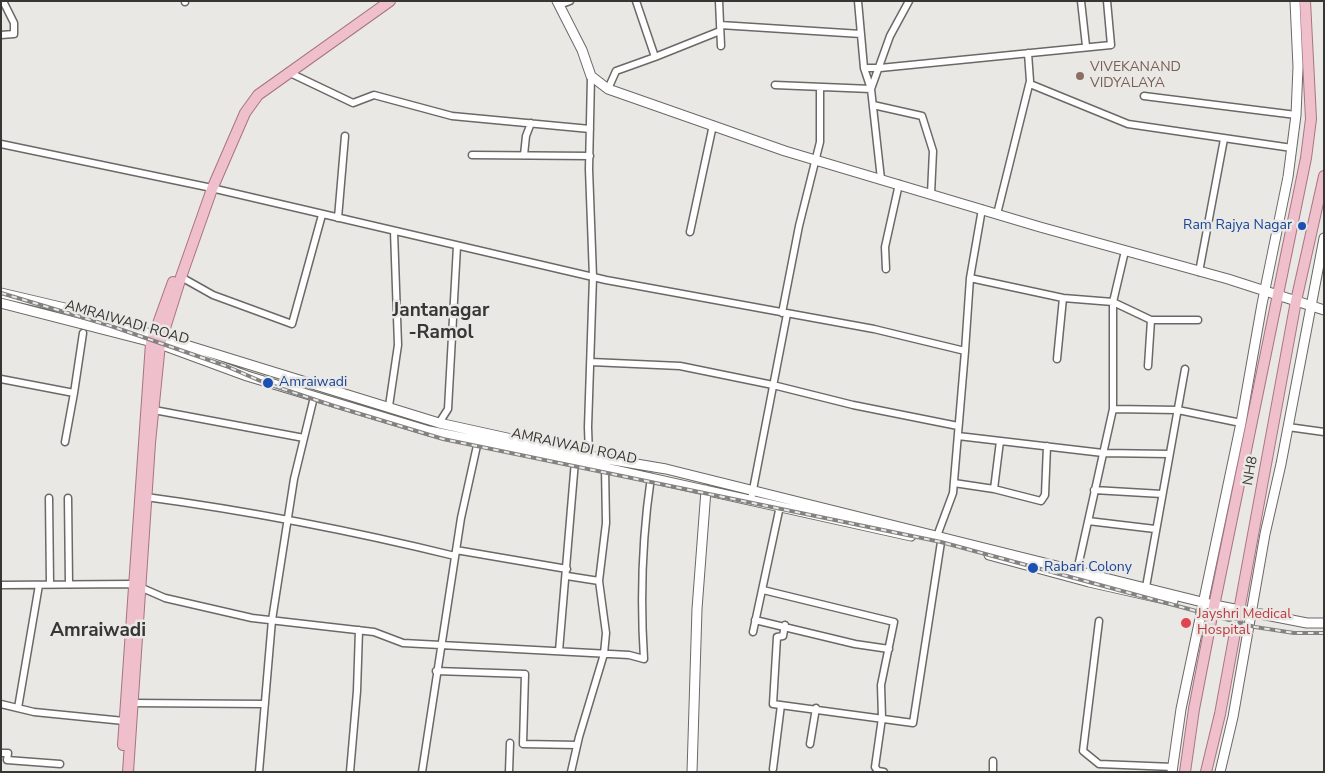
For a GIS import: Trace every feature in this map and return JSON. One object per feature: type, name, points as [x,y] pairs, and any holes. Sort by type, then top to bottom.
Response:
[{"type":"main road","points":[[121,772],[157,340],[210,188],[240,110],[254,91],[380,1]]},
{"type":"main road","points":[[128,772],[136,587],[154,410],[157,340],[181,277],[210,188],[245,112],[258,95],[288,72],[390,1]]},
{"type":"main road","points":[[1173,769],[1181,708],[1242,423],[1292,148],[1296,115],[1298,67],[1295,1]]},
{"type":"main road","points":[[1184,772],[1210,623],[1276,294],[1306,158],[1311,119],[1305,1]]},
{"type":"main road","points":[[558,3],[582,50],[591,76],[608,89],[816,160],[997,214],[1265,290],[1324,310]]},
{"type":"main road","name":"NH8","points":[[1206,772],[1220,714],[1296,301],[1324,176]]},
{"type":"main road","points":[[1220,772],[1233,717],[1265,534],[1288,427],[1324,238]]},
{"type":"main road","points":[[1,293],[69,309],[157,340],[389,406],[440,423],[589,456],[666,469],[939,539],[1077,571],[1202,606],[1307,629],[1324,629]]},
{"type":"main road","name":"AMRAIWADI ROAD","points":[[1,303],[157,340],[246,376],[426,430],[939,539],[1090,582],[1147,591]]},
{"type":"main road","points":[[692,772],[697,608],[706,490]]},
{"type":"main road","points":[[1251,616],[1307,623],[1324,623]]},
{"type":"street","points":[[1,35],[14,34],[14,23],[3,1]]},
{"type":"street","points":[[558,3],[570,1]]},
{"type":"street","points":[[636,1],[655,57]]},
{"type":"street","points":[[719,1],[721,46]]},
{"type":"street","points":[[858,1],[864,68],[871,89],[881,179]]},
{"type":"street","points":[[871,89],[890,36],[909,1]]},
{"type":"street","points":[[1081,1],[1086,46]]},
{"type":"street","points":[[864,68],[1111,45],[1107,1]]},
{"type":"street","points":[[608,89],[616,71],[655,57],[720,28],[861,34]]},
{"type":"street","points":[[997,214],[1030,84],[1028,53]]},
{"type":"street","points":[[288,72],[353,103],[374,95],[452,116],[590,129]]},
{"type":"street","points":[[589,456],[588,427],[592,362],[593,277],[590,156],[591,76]]},
{"type":"street","points":[[1030,84],[1128,124],[1292,148]]},
{"type":"street","points":[[775,85],[871,89]]},
{"type":"street","points":[[751,500],[773,385],[799,226],[820,142],[820,88]]},
{"type":"street","points":[[1144,96],[1296,115]]},
{"type":"street","points":[[873,105],[922,116],[933,151],[931,194]]},
{"type":"street","points":[[524,155],[526,136],[531,123]]},
{"type":"street","points":[[690,232],[713,126]]},
{"type":"street","points":[[338,218],[345,136]]},
{"type":"street","points":[[1199,272],[1224,139]]},
{"type":"street","points":[[1,144],[210,188],[593,277],[874,329],[965,351]]},
{"type":"street","points":[[472,155],[590,156]]},
{"type":"street","points":[[886,269],[885,247],[899,184]]},
{"type":"street","points":[[785,625],[783,636],[777,637],[773,704],[816,708],[913,723],[939,539],[953,493],[970,278],[982,209]]},
{"type":"street","points":[[181,277],[212,295],[292,324],[322,215]]},
{"type":"street","points":[[389,406],[398,345],[394,231]]},
{"type":"street","points":[[440,423],[448,409],[457,246]]},
{"type":"street","points":[[1077,571],[1113,409],[1113,302],[1125,250]]},
{"type":"street","points":[[970,278],[1063,298],[1113,302],[1151,320],[1198,320]]},
{"type":"street","points":[[1057,358],[1063,298]]},
{"type":"street","points":[[1148,366],[1151,320]]},
{"type":"street","points":[[65,442],[83,333]]},
{"type":"street","points":[[592,362],[680,366],[773,385],[853,405],[958,426]]},
{"type":"street","points":[[1147,591],[1155,528],[1185,369]]},
{"type":"street","points":[[1,379],[74,393]]},
{"type":"street","points":[[259,772],[272,620],[288,521],[314,397]]},
{"type":"street","points":[[1113,409],[1178,410],[1242,423]]},
{"type":"street","points":[[154,410],[304,438]]},
{"type":"street","points":[[1288,427],[1324,432]]},
{"type":"street","points":[[958,436],[1103,453],[1169,454]]},
{"type":"street","points":[[422,772],[455,553],[478,441]]},
{"type":"street","points":[[994,489],[1000,441]]},
{"type":"street","points":[[954,483],[994,489],[1036,501],[1044,499],[1047,446]]},
{"type":"street","points":[[559,651],[575,461]]},
{"type":"street","points":[[571,772],[604,654],[606,633],[599,581],[606,523],[605,467]]},
{"type":"street","points":[[1,585],[69,584],[136,587],[165,598],[272,620],[374,632],[403,643],[629,655],[644,659],[640,605],[643,530],[651,477]]},
{"type":"street","points":[[1094,490],[1162,494]]},
{"type":"street","points":[[146,497],[197,504],[386,539],[567,573],[599,581]]},
{"type":"street","points":[[49,498],[50,584]]},
{"type":"street","points":[[68,498],[69,584]]},
{"type":"street","points":[[752,632],[780,506]]},
{"type":"street","points":[[1088,521],[1155,528]]},
{"type":"street","points":[[18,708],[39,584]]},
{"type":"street","points":[[762,590],[894,622],[882,685],[882,718],[875,767],[878,771],[884,772]]},
{"type":"street","points":[[755,620],[785,625],[855,644],[889,649]]},
{"type":"street","points":[[1099,621],[1083,751],[1099,764],[1173,769]]},
{"type":"street","points":[[350,772],[357,691],[359,630]]},
{"type":"street","points":[[436,671],[525,674],[523,744],[577,745]]},
{"type":"street","points":[[1,704],[18,708],[124,721]]},
{"type":"street","points":[[132,704],[265,704]]},
{"type":"street","points":[[773,769],[782,705]]},
{"type":"street","points":[[810,744],[816,708]]},
{"type":"street","points":[[509,772],[510,743]]},
{"type":"street","points":[[1,753],[8,753],[7,760],[60,764]]},
{"type":"street","points":[[993,762],[993,772]]},
{"type":"railway","points":[[1,293],[111,326],[226,366],[265,383],[443,439],[941,542],[1255,627],[1294,633],[1324,633]]},
{"type":"place","name":"VIVEKANAND VIDYALAYA","points":[[1080,76]]},
{"type":"place","name":"Ram Rajya Nagar","points":[[1302,226]]},
{"type":"place","name":"Amraiwadi","points":[[268,383]]},
{"type":"place","name":"Rabari Colony","points":[[1033,568]]},
{"type":"place","name":"Jayshri Medical Hospital","points":[[1186,623]]},
{"type":"district","name":"Jantanagar -Ramol","points":[[441,322]]},
{"type":"district","name":"Amraiwadi","points":[[98,631]]}]
